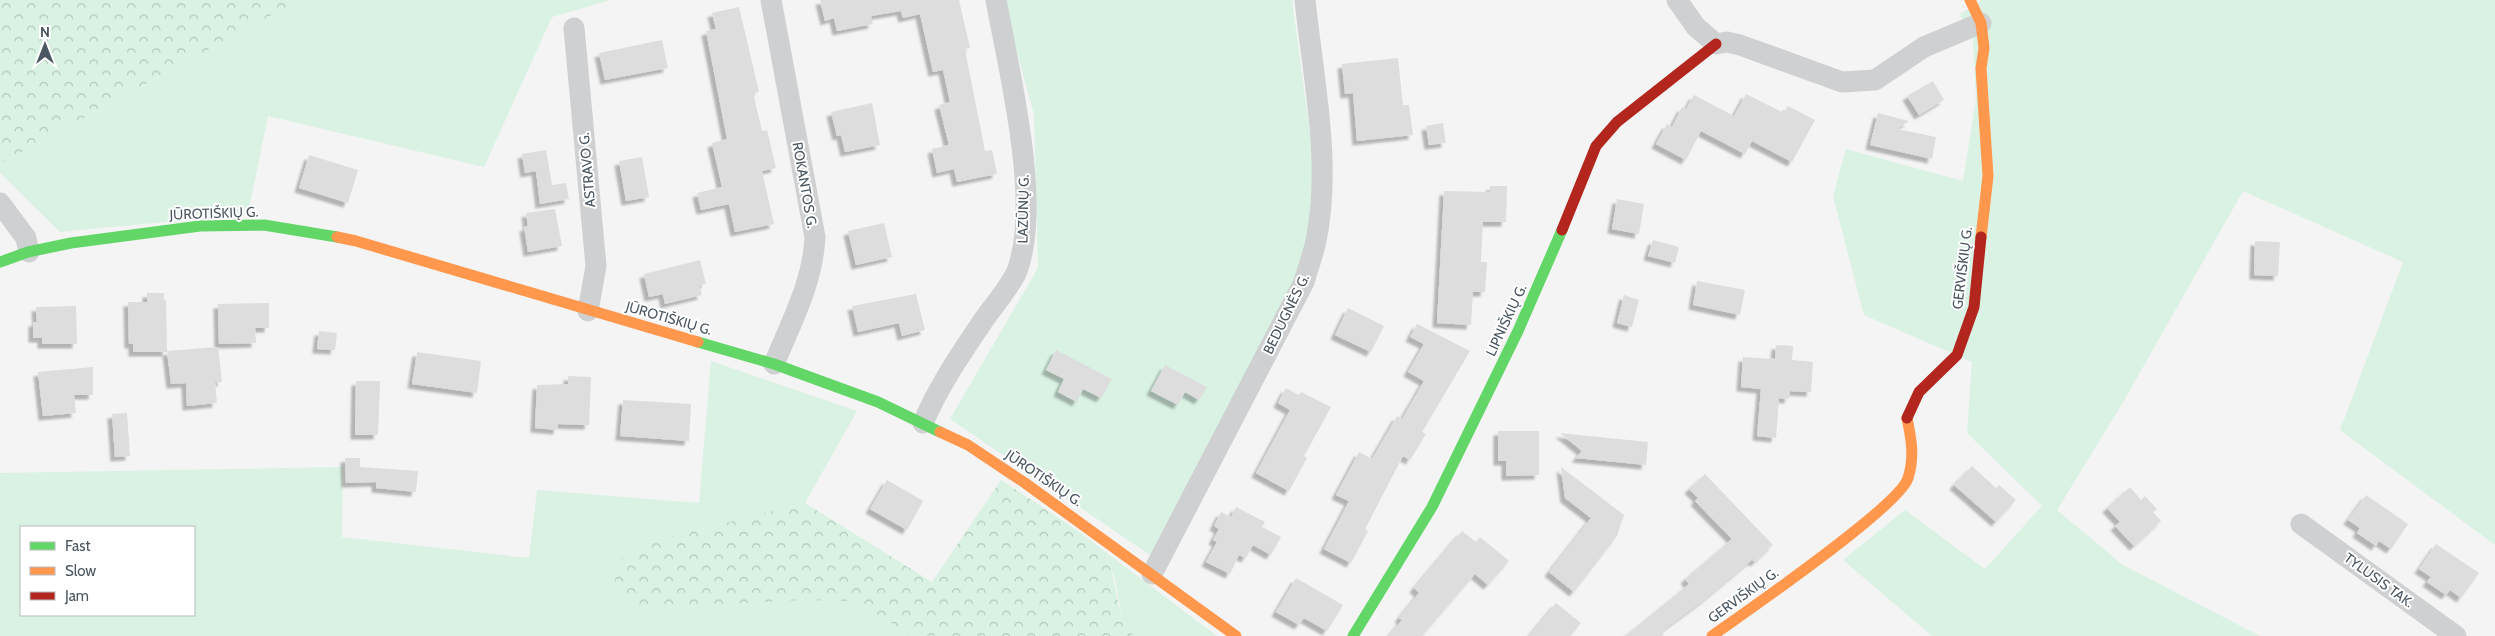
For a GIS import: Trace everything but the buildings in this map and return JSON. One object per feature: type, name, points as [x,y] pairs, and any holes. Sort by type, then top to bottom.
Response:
[{"type":"street","name":"ROKANTOS G.","points":[[771,0],[815,237],[814,258],[808,281],[774,364]]},
{"type":"street","name":"LAZŪNŲ G.","points":[[924,423],[934,399],[956,360],[1016,272],[1022,250],[1025,186],[1020,138],[996,0]]},
{"type":"street","name":"BEDUGNĖS G.","points":[[1152,574],[1304,282],[1316,240],[1321,197],[1321,146],[1304,0]]},
{"type":"street","points":[[1677,0],[1696,27],[1716,44],[1727,42],[1740,45],[1842,82],[1875,80],[1924,48],[1981,23]]},
{"type":"street","name":"GERVIŠKIŲ G.","points":[[1712,636],[1816,560],[1885,505],[1908,480],[1913,448],[1906,417],[1919,392],[1957,355],[1974,308],[1988,176],[1981,68],[1984,48],[1981,23],[1970,0]]},
{"type":"street","name":"ASTRAVO G.","points":[[574,28],[596,266],[588,311]]},
{"type":"street","name":"LIPNIŠKIŲ G.","points":[[1352,636],[1437,498],[1518,331],[1572,208],[1596,146],[1617,122],[1716,44]]},
{"type":"street","points":[[0,203],[26,238],[29,252]]},
{"type":"street","name":"JŪROTIŠKIŲ G.","points":[[0,262],[29,252],[71,242],[191,227],[250,224],[290,228],[356,242],[774,364],[878,402],[968,445],[1025,483],[1236,636]]},
{"type":"street","name":"TYLUSIS TAK.","points":[[2301,524],[2456,636]]},
{"type":"green space","points":[[0,0],[299,0],[0,164]]},
{"type":"green space","points":[[299,0],[611,0],[552,17],[484,167],[268,116],[248,214],[60,232],[0,173],[0,164]]},
{"type":"green space","points":[[1003,0],[1292,0],[1312,148],[1312,224],[1294,284],[1150,555],[950,419],[1038,268],[1034,115]]},
{"type":"green space","points":[[1982,0],[2495,0],[2495,545],[2340,430],[2403,262],[2243,191],[2122,404],[2057,510],[2123,565],[2260,636],[1932,636],[1843,560],[1905,510],[1985,569],[2042,506],[1967,433],[1972,362],[1864,315],[1833,196],[1846,149],[1963,181],[1976,99],[1973,38],[1960,14]]},
{"type":"green space","points":[[711,361],[857,411],[805,503],[645,543],[625,555],[802,600],[845,601],[867,608],[912,636],[0,636],[0,473],[343,467],[342,537],[529,558],[537,490],[699,503]]},
{"type":"green space","points":[[1001,480],[1074,529],[1105,553],[1112,574],[1119,607],[1123,618],[1134,636],[912,636],[867,608],[845,601],[802,600],[641,609],[627,602],[615,583],[616,566],[625,555],[645,543],[805,503],[932,582]]},
{"type":"green space","points":[[1104,551],[1217,636],[1134,636],[1123,622],[1115,579]]},
{"type":"traffic: fast","points":[[0,262],[28,252],[71,243],[200,226],[264,225],[337,237]]},
{"type":"traffic: fast","points":[[1353,636],[1432,507],[1518,331],[1562,230]]},
{"type":"traffic: fast","points":[[698,342],[774,364],[878,402],[940,432]]},
{"type":"traffic: slow","points":[[1970,0],[1981,23],[1984,48],[1981,68],[1988,176],[1981,237]]},
{"type":"traffic: slow","points":[[337,237],[698,342]]},
{"type":"traffic: slow","points":[[1712,636],[1819,559],[1879,511],[1899,492],[1908,478],[1912,455],[1907,418]]},
{"type":"traffic: slow","points":[[940,432],[968,445],[1025,483],[1236,636]]},
{"type":"traffic: jam","points":[[1562,230],[1596,146],[1617,122],[1716,44]]},
{"type":"traffic: jam","points":[[1907,418],[1919,392],[1957,355],[1974,307],[1981,237]]}]
